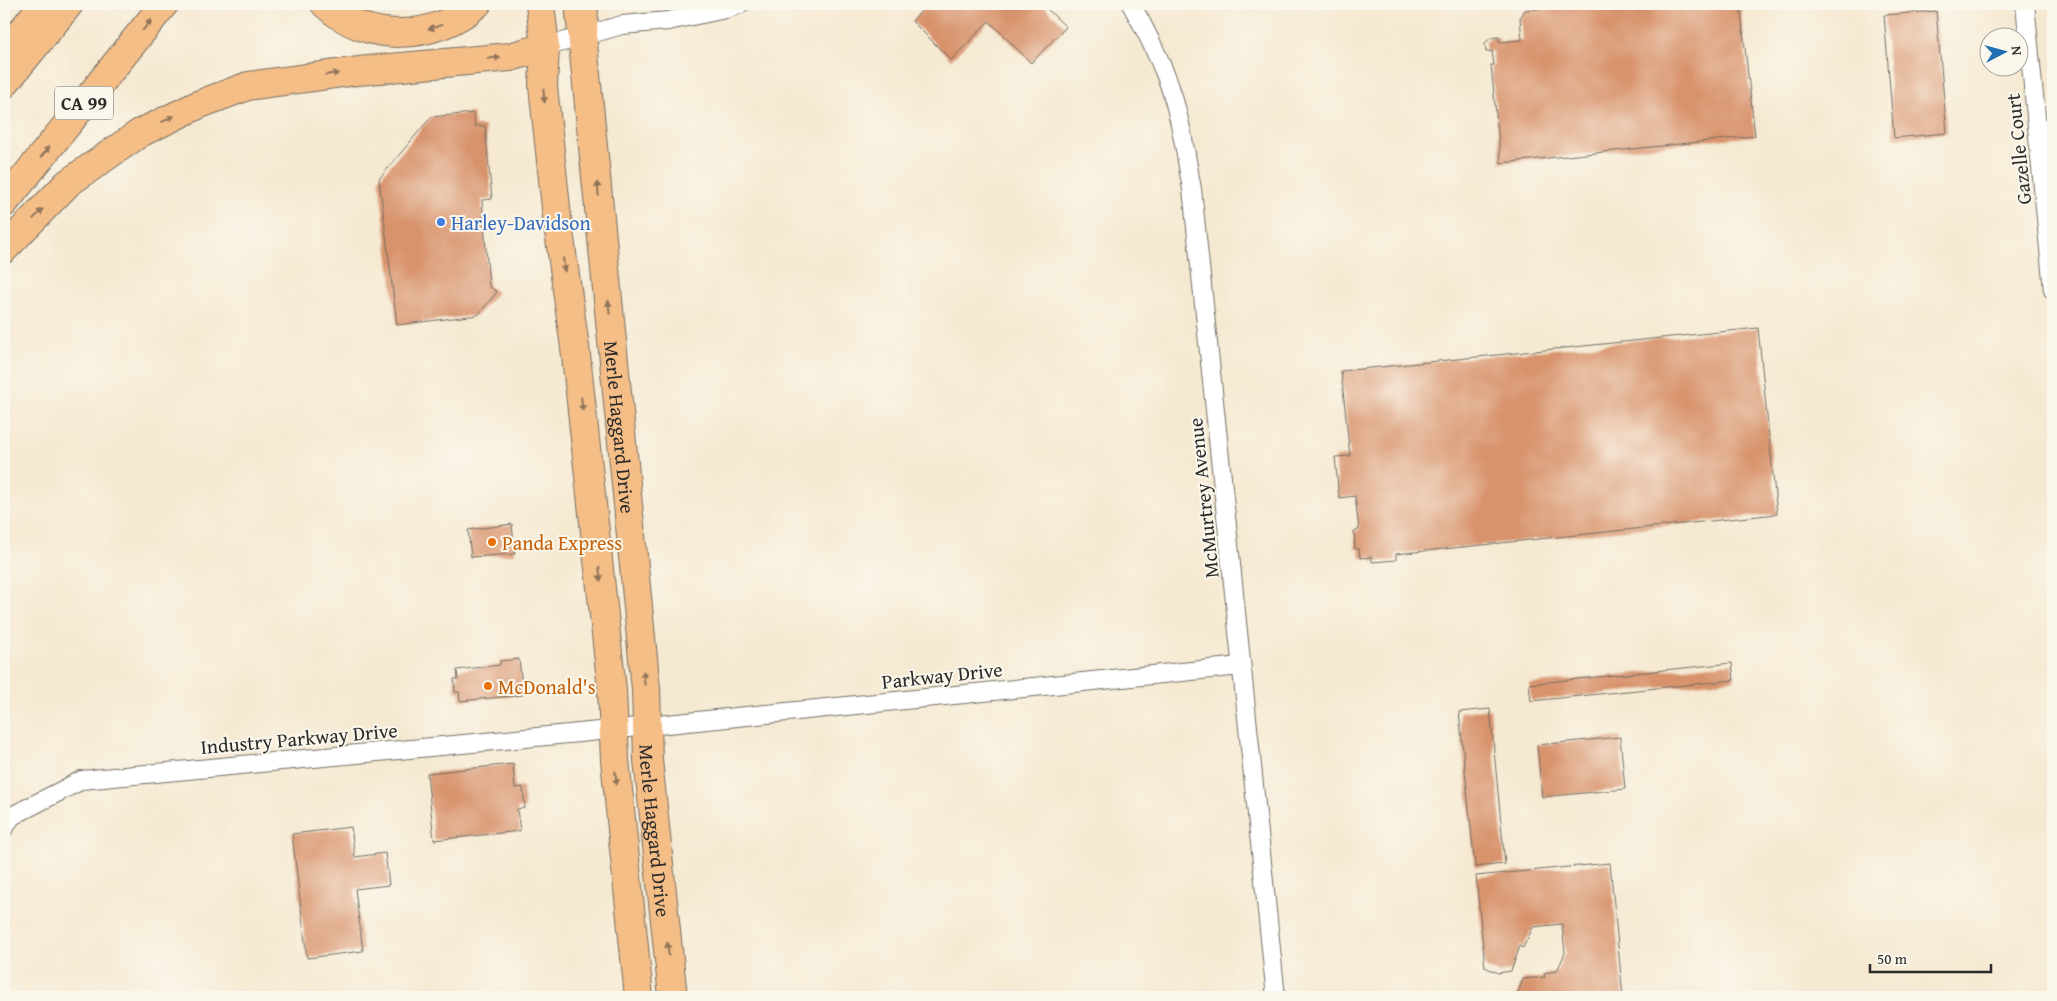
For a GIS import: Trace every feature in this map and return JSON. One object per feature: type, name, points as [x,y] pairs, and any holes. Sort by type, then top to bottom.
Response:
[{"type":"main road","points":[[4,83],[19,35],[43,4]]},
{"type":"main road","points":[[4,83],[69,4]]},
{"type":"main road","name":"CA 99","points":[[4,203],[164,4]]},
{"type":"main road","points":[[325,4],[349,21],[366,29],[393,34],[422,31],[449,22],[477,4]]},
{"type":"main road","name":"Merle Haggard Drive","points":[[540,4],[545,48],[543,86],[557,217],[578,374],[612,690],[613,730],[639,997]]},
{"type":"main road","points":[[579,4],[582,36]]},
{"type":"main road","points":[[582,36],[584,4]]},
{"type":"main road","name":"Merle Haggard Drive","points":[[582,36],[645,680],[648,760],[673,997]]},
{"type":"main road","points":[[4,249],[68,184],[140,133],[200,104],[248,86],[358,71],[510,57],[545,48]]},
{"type":"street","points":[[545,48],[622,25],[668,21],[726,9],[740,4]]},
{"type":"street","name":"McMurtrey Avenue","points":[[1131,4],[1149,37],[1167,78],[1181,130],[1192,188],[1276,997]]},
{"type":"street","name":"Gazelle Court","points":[[2025,4],[2053,290]]},
{"type":"street","name":"Parkway Drive","points":[[613,730],[1241,666]]},
{"type":"street","name":"Industry Parkway Drive","points":[[4,828],[12,816],[82,780],[613,730]]},
{"type":"building","points":[[928,4],[1042,4],[1066,27],[1031,63],[989,21],[951,60],[912,21]]},
{"type":"building","points":[[1586,4],[1740,4],[1755,136],[1501,163],[1491,65],[1494,65],[1492,51],[1486,52],[1485,43],[1491,38],[1499,37],[1499,42],[1522,40],[1520,18],[1525,10]]},
{"type":"building","points":[[1936,11],[1947,133],[1894,138],[1884,15]]},
{"type":"building","points":[[473,113],[475,126],[485,126],[492,199],[482,200],[489,286],[497,292],[478,315],[397,325],[379,179],[431,117]]},
{"type":"building","points":[[1758,328],[1777,514],[1396,554],[1396,560],[1372,562],[1372,557],[1360,558],[1359,549],[1355,549],[1354,531],[1359,530],[1355,496],[1339,498],[1335,457],[1350,456],[1341,371]]},
{"type":"building","name":"Panda Express","points":[[512,524],[515,554],[471,557],[468,530]]},
{"type":"building","name":"McDonald's","points":[[519,659],[523,695],[460,701],[459,692],[455,692],[454,679],[458,679],[457,670],[500,665],[500,661]]},
{"type":"building","points":[[1732,663],[1734,680],[1531,701],[1529,684]]},
{"type":"building","points":[[1490,709],[1505,864],[1475,867],[1459,712]]},
{"type":"building","points":[[1620,737],[1625,789],[1542,797],[1537,745]]},
{"type":"building","points":[[513,764],[515,788],[523,787],[525,808],[517,809],[520,831],[434,840],[427,773]]},
{"type":"building","points":[[351,827],[355,857],[385,853],[389,885],[355,889],[363,951],[307,958],[292,834]]},
{"type":"building","points":[[1610,863],[1623,997],[1516,997],[1523,979],[1545,977],[1544,973],[1557,971],[1565,953],[1562,924],[1533,927],[1523,948],[1520,946],[1511,971],[1498,973],[1485,967],[1476,876]]},
{"type":"place","name":"Harley-Davidson","points":[[441,222]]},
{"type":"place","name":"Panda Express","points":[[492,542]]},
{"type":"place","name":"McDonald's","points":[[488,686]]}]
